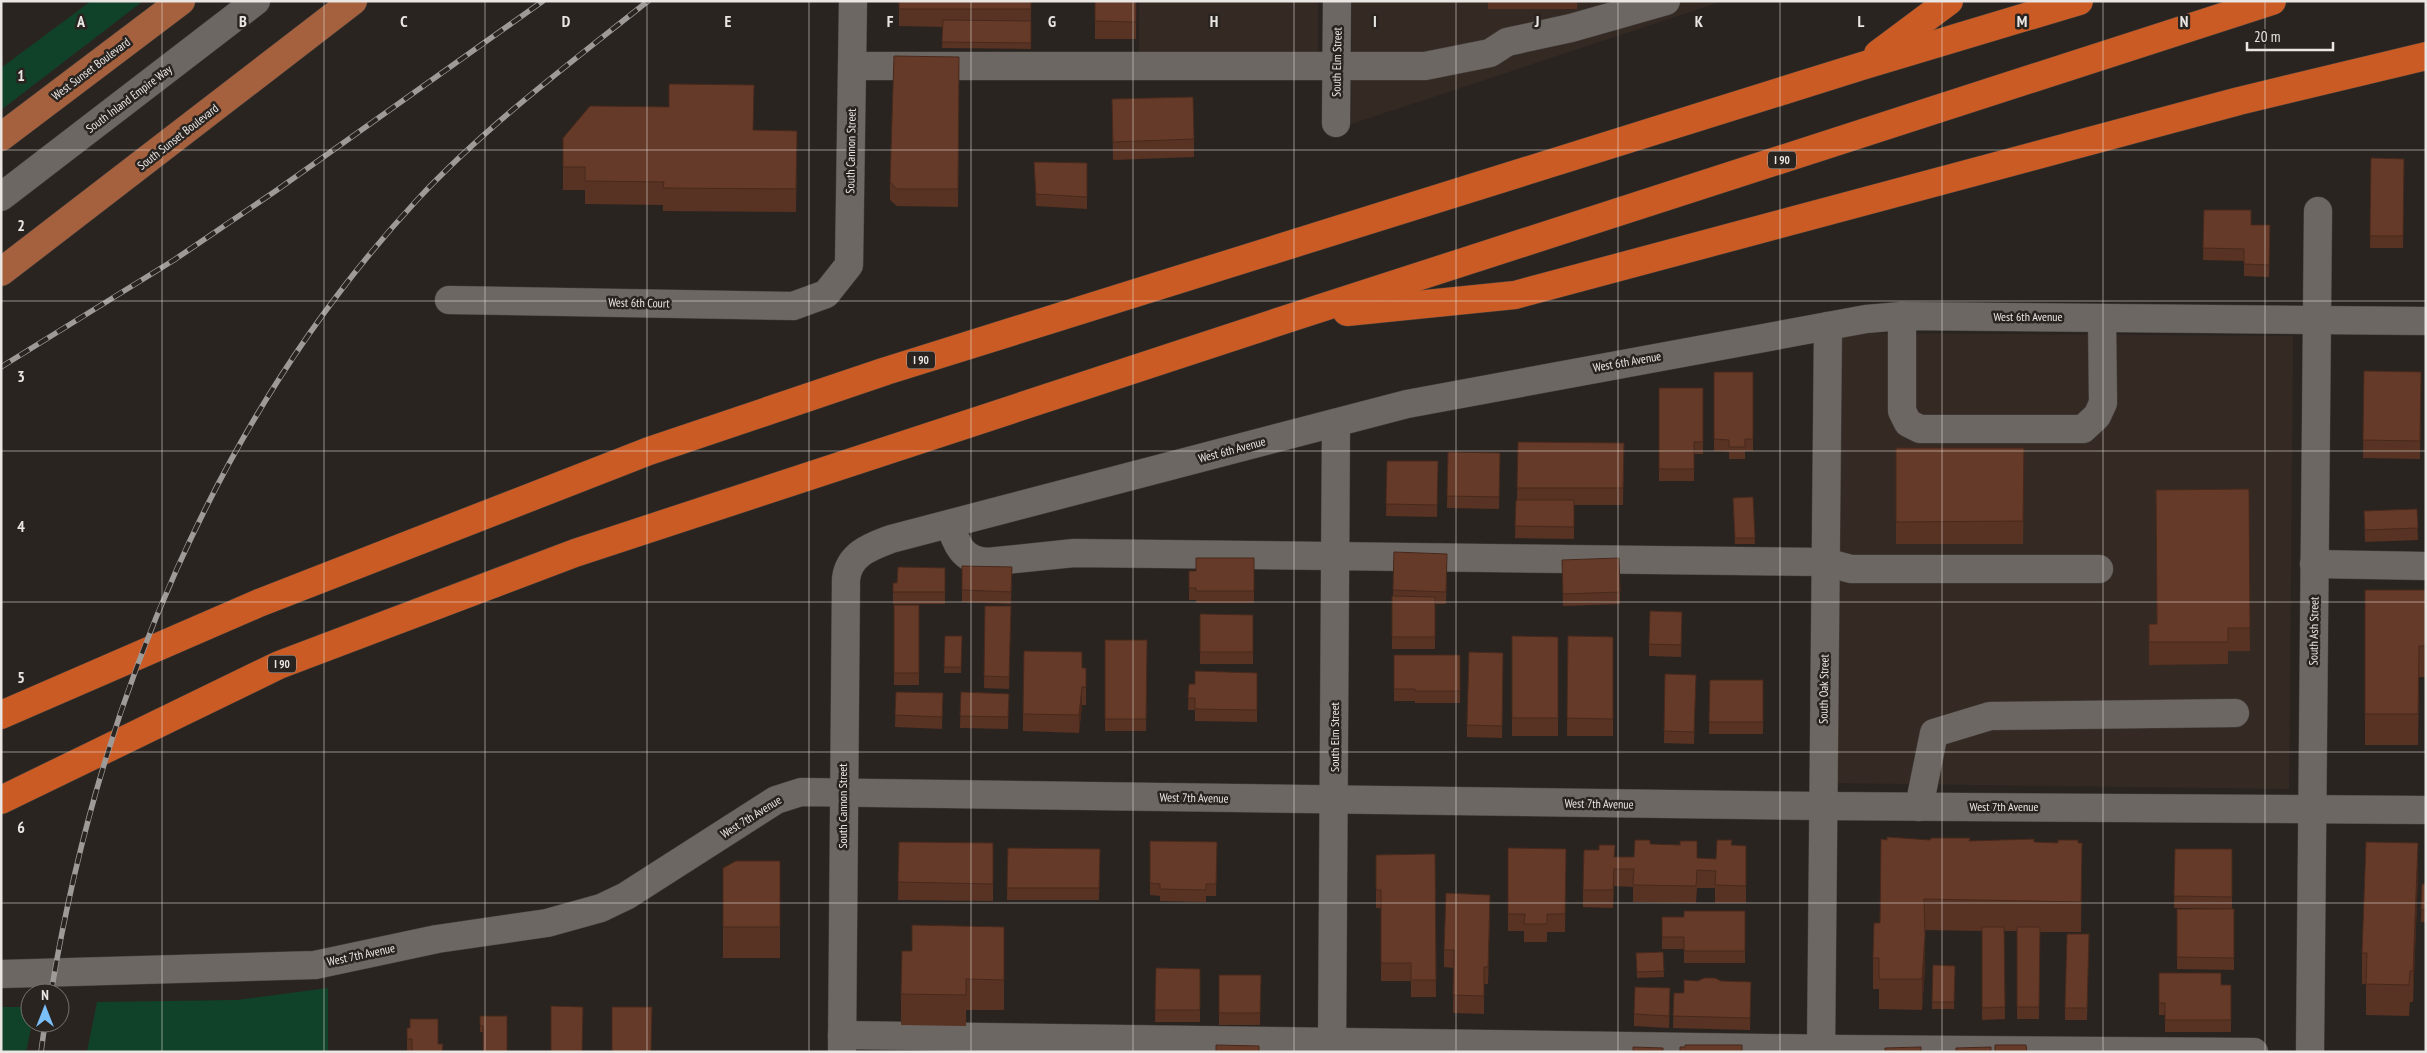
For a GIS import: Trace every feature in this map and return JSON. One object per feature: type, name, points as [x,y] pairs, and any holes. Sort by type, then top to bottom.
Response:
[{"type":"highway","points":[[1862,66],[1949,1]]},
{"type":"highway","name":"I 90","points":[[1,716],[259,603],[649,451],[896,368],[1862,66],[2079,1]]},
{"type":"highway","name":"I 90","points":[[1,800],[279,665],[575,553],[1293,317],[2272,1]]},
{"type":"highway","points":[[1293,317],[1515,295],[2230,104],[2426,56]]},
{"type":"main road","name":"West Sunset Boulevard","points":[[1,137],[180,1]]},
{"type":"main road","name":"South Sunset Boulevard","points":[[1,272],[353,1]]},
{"type":"street","name":"South Inland Empire Way","points":[[1,197],[256,1]]},
{"type":"street","name":"South Cannon Street","points":[[826,294],[849,266],[853,1]]},
{"type":"street","name":"South Elm Street","points":[[1336,123],[1337,1]]},
{"type":"street","points":[[852,66],[1425,66],[1490,53],[1507,42],[1571,28],[1666,1]]},
{"type":"street","name":"South Ash Street","points":[[2310,1052],[2318,211]]},
{"type":"street","name":"West 6th Court","points":[[449,300],[793,306],[826,294]]},
{"type":"street","points":[[1902,316],[1902,411],[1908,424],[1920,429],[2083,429],[2097,416],[2103,403],[2102,318]]},
{"type":"street","name":"West 6th Avenue","points":[[852,561],[864,551],[885,541],[1452,394],[1880,317],[2426,321]]},
{"type":"street","name":"South Oak Street","points":[[1821,1050],[1828,326]]},
{"type":"street","name":"South Elm Street","points":[[1332,1047],[1336,423]]},
{"type":"street","points":[[950,524],[959,550],[968,557],[980,562],[1074,553],[1825,562],[1850,569],[2099,569]]},
{"type":"street","name":"South Cannon Street","points":[[842,1043],[846,586],[847,572],[852,561]]},
{"type":"street","points":[[2314,564],[2426,566]]},
{"type":"street","points":[[1919,807],[1934,733],[1990,716],[2235,713]]},
{"type":"street","name":"West 7th Avenue","points":[[1,974],[315,965],[437,939],[547,923],[601,908],[626,896],[784,797],[801,792],[1822,806],[2426,810]]},
{"type":"street","points":[[842,1043],[2254,1052]]},
{"type":"shaded area","points":[[1139,1],[1318,1],[1318,73],[1139,70]]},
{"type":"shaded area","points":[[1352,1],[1723,1],[1351,124]]},
{"type":"shaded area","points":[[1838,333],[2293,336],[2289,789],[1834,783]]},
{"type":"green space","points":[[91,1],[143,1],[1,110],[1,68]]},
{"type":"green space","points":[[328,988],[328,1052],[87,1052],[97,1002],[237,1000]]},
{"type":"green space","points":[[1,1007],[20,1007],[20,1033],[30,1033],[26,1052],[1,1052]]},
{"type":"building","points":[[899,1],[1031,1],[1031,9],[899,9]]},
{"type":"building","points":[[1095,1],[1136,1],[1136,22],[1095,21]]},
{"type":"building","points":[[943,20],[1031,21],[1031,43],[942,42]]},
{"type":"building","points":[[894,56],[959,57],[958,189],[897,189],[890,182]]},
{"type":"building","points":[[669,84],[754,85],[753,130],[797,131],[796,189],[663,188],[664,182],[585,181],[585,167],[563,167],[563,138],[590,106],[669,107]]},
{"type":"building","points":[[1193,97],[1194,139],[1113,142],[1112,99]]},
{"type":"building","points":[[2371,158],[2404,159],[2403,236],[2370,236]]},
{"type":"building","points":[[1034,162],[1087,163],[1087,197],[1036,194]]},
{"type":"building","points":[[2204,210],[2251,210],[2251,225],[2270,225],[2269,265],[2244,264],[2244,249],[2203,248]]},
{"type":"building","points":[[2364,371],[2421,372],[2420,441],[2363,440]]},
{"type":"building","points":[[1714,372],[1753,372],[1753,439],[1745,439],[1745,447],[1729,447],[1729,440],[1714,439]]},
{"type":"building","points":[[1659,388],[1703,388],[1703,442],[1694,442],[1694,469],[1659,469]]},
{"type":"building","points":[[1518,442],[1624,443],[1623,488],[1517,488]]},
{"type":"building","points":[[1896,448],[2024,448],[2023,521],[1896,522]]},
{"type":"building","points":[[1448,452],[1500,453],[1499,497],[1447,496]]},
{"type":"building","points":[[1387,461],[1438,461],[1437,505],[1386,504]]},
{"type":"building","points":[[2249,489],[2250,628],[2228,628],[2228,642],[2149,642],[2149,624],[2157,624],[2156,490]]},
{"type":"building","points":[[1753,497],[1755,538],[1735,538],[1733,498]]},
{"type":"building","points":[[1516,500],[1574,500],[1574,527],[1515,526]]},
{"type":"building","points":[[2417,509],[2418,528],[2365,530],[2364,511]]},
{"type":"building","points":[[1394,552],[1447,554],[1446,592],[1393,590]]},
{"type":"building","points":[[1196,558],[1254,558],[1254,591],[1196,591],[1196,588],[1189,588],[1189,571],[1196,571]]},
{"type":"building","points":[[1619,558],[1620,592],[1563,594],[1562,560]]},
{"type":"building","points":[[962,566],[1012,567],[1011,592],[962,590]]},
{"type":"building","points":[[898,567],[945,568],[945,592],[893,592],[893,583],[897,583]]},
{"type":"building","points":[[2365,590],[2426,590],[2426,646],[2419,646],[2418,714],[2365,714]]},
{"type":"building","points":[[1392,596],[1435,597],[1435,637],[1392,637]]},
{"type":"building","points":[[894,605],[919,605],[919,673],[894,673]]},
{"type":"building","points":[[985,606],[1011,606],[1009,677],[984,676]]},
{"type":"building","points":[[1650,611],[1682,612],[1681,645],[1649,644]]},
{"type":"building","points":[[1200,614],[1253,615],[1253,652],[1200,652]]},
{"type":"building","points":[[945,636],[962,636],[961,667],[944,667]]},
{"type":"building","points":[[1512,636],[1558,637],[1558,718],[1512,718]]},
{"type":"building","points":[[1568,636],[1613,637],[1613,719],[1567,718]]},
{"type":"building","points":[[1105,640],[1147,640],[1146,719],[1105,719]]},
{"type":"building","points":[[1024,651],[1082,652],[1082,668],[1086,668],[1086,687],[1082,687],[1079,715],[1023,714]]},
{"type":"building","points":[[1469,652],[1503,653],[1502,726],[1467,725]]},
{"type":"building","points":[[1394,655],[1460,655],[1460,691],[1394,689]]},
{"type":"building","points":[[1195,671],[1257,673],[1257,710],[1195,709],[1195,698],[1188,698],[1189,684],[1195,684]]},
{"type":"building","points":[[1665,674],[1696,675],[1694,732],[1664,731]]},
{"type":"building","points":[[1710,680],[1763,680],[1763,722],[1709,722]]},
{"type":"building","points":[[896,692],[943,693],[942,717],[895,715]]},
{"type":"building","points":[[961,692],[1009,694],[1008,717],[960,716]]},
{"type":"building","points":[[1887,837],[1930,840],[1931,838],[1970,838],[1969,841],[2034,839],[2034,842],[2058,843],[2058,840],[2078,840],[2078,843],[2082,843],[2081,902],[1924,899],[1925,935],[1922,979],[1879,979],[1879,958],[1873,958],[1874,923],[1880,923],[1881,839],[1887,840]]},
{"type":"building","points":[[1635,840],[1650,840],[1650,844],[1680,845],[1680,841],[1697,841],[1697,858],[1716,859],[1717,840],[1732,840],[1731,845],[1746,846],[1746,886],[1715,885],[1716,871],[1697,870],[1696,886],[1633,885],[1634,869],[1614,869],[1613,890],[1583,890],[1584,850],[1599,850],[1599,845],[1615,845],[1614,857],[1634,857]]},
{"type":"building","points":[[1150,841],[1217,842],[1216,884],[1206,884],[1206,890],[1160,889],[1160,884],[1150,883]]},
{"type":"building","points":[[899,842],[993,843],[993,884],[898,882]]},
{"type":"building","points":[[2366,842],[2418,843],[2413,971],[2410,971],[2409,985],[2366,984],[2367,953],[2362,953]]},
{"type":"building","points":[[1008,848],[1100,849],[1099,888],[1007,888]]},
{"type":"building","points":[[1508,848],[1566,849],[1565,914],[1547,914],[1547,924],[1524,924],[1525,914],[1508,914]]},
{"type":"building","points":[[2175,849],[2232,849],[2232,897],[2174,896]]},
{"type":"building","points":[[1435,854],[1436,980],[1411,980],[1411,963],[1381,963],[1381,890],[1376,890],[1376,855]]},
{"type":"building","points":[[736,861],[780,861],[780,927],[723,927],[723,868]]},
{"type":"building","points":[[2422,884],[2426,884],[2426,910],[2421,910]]},
{"type":"building","points":[[1446,893],[1490,895],[1488,967],[1484,967],[1484,996],[1453,995],[1454,950],[1444,950]]},
{"type":"building","points":[[2177,909],[2234,909],[2234,958],[2177,957]]},
{"type":"building","points":[[1684,911],[1745,911],[1745,951],[1684,951],[1684,937],[1662,937],[1662,917],[1684,917]]},
{"type":"building","points":[[912,925],[1004,927],[1004,980],[966,979],[966,995],[901,994],[902,951],[912,951]]},
{"type":"building","points":[[1982,927],[2004,927],[2005,1007],[1982,1008]]},
{"type":"building","points":[[2017,927],[2040,927],[2039,1007],[2017,1007]]},
{"type":"building","points":[[2067,934],[2089,934],[2087,1008],[2065,1008]]},
{"type":"building","points":[[1663,952],[1664,971],[1637,972],[1636,953]]},
{"type":"building","points":[[1933,965],[1955,966],[1954,1002],[1932,1002]]},
{"type":"building","points":[[1156,968],[1200,969],[1200,1010],[1155,1010]]},
{"type":"building","points":[[2159,973],[2221,973],[2221,985],[2231,985],[2231,1020],[2165,1020],[2165,1003],[2159,1003]]},
{"type":"building","points":[[1219,975],[1261,975],[1260,1013],[1219,1013]]},
{"type":"building","points":[[1704,978],[1715,978],[1721,981],[1751,982],[1750,1018],[1673,1016],[1674,993],[1684,993],[1684,980],[1698,981]]},
{"type":"building","points":[[1635,987],[1670,988],[1669,1016],[1634,1014]]},
{"type":"building","points":[[551,1006],[583,1007],[582,1052],[551,1052]]},
{"type":"building","points":[[612,1007],[652,1007],[651,1052],[612,1052]]},
{"type":"building","points":[[480,1016],[507,1016],[507,1052],[483,1052],[483,1026],[480,1026]]},
{"type":"building","points":[[410,1019],[438,1019],[438,1044],[443,1044],[442,1052],[412,1052],[412,1039],[407,1039],[407,1028],[410,1028]]},
{"type":"building","points":[[1216,1045],[1259,1046],[1259,1052],[1216,1052]]},
{"type":"building","points":[[1685,1045],[1742,1045],[1742,1052],[1680,1052],[1680,1047],[1685,1047]]},
{"type":"building","points":[[1995,1045],[2026,1045],[2027,1052],[1995,1052]]},
{"type":"building","points":[[1633,1047],[1663,1048],[1663,1052],[1633,1052]]},
{"type":"building","points":[[1921,1047],[1921,1052],[1885,1052],[1885,1048]]},
{"type":"building","points":[[1991,1047],[1991,1052],[1956,1052],[1956,1048]]},
{"type":"railway","points":[[1,367],[174,260],[277,190],[543,1]]},
{"type":"railway","points":[[53,983],[72,885],[100,778],[135,672],[177,570],[226,470],[282,375],[346,285],[417,200],[443,173],[529,96],[648,1]]},
{"type":"railway","points":[[41,1052],[44,1033]]}]
